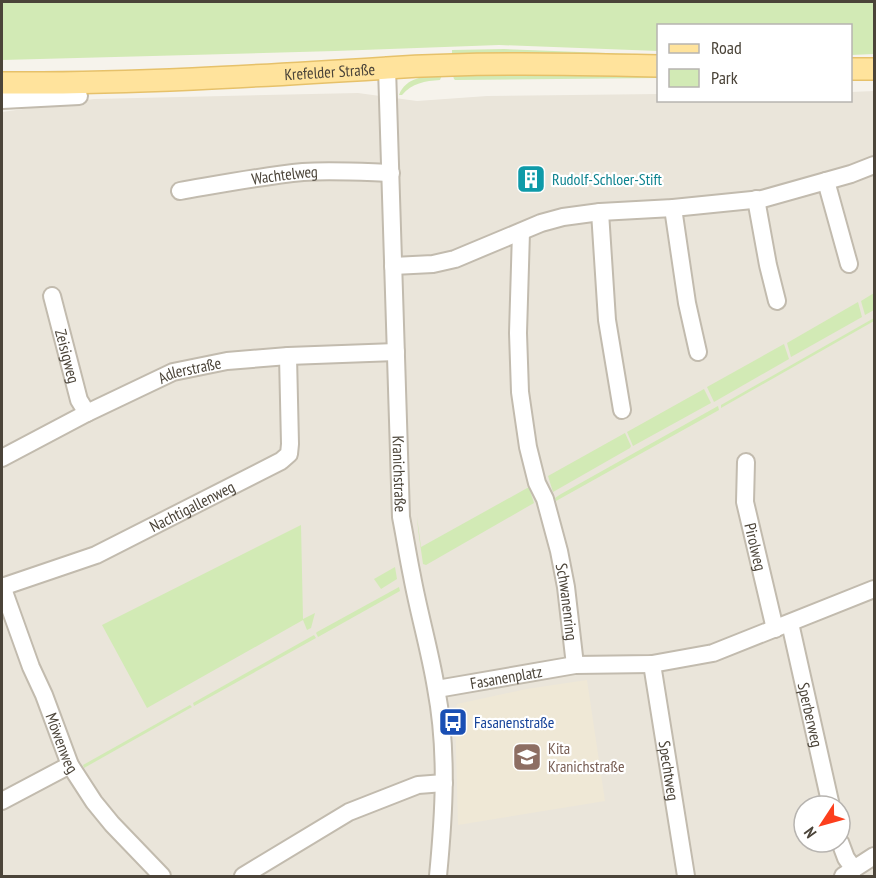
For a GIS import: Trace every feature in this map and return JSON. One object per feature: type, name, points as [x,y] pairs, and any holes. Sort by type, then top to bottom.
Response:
[{"type":"main road","name":"Krefelder Straße","points":[[2,83],[77,84],[387,68],[565,64],[657,66]]},
{"type":"main road","points":[[852,69],[874,69]]},
{"type":"street","name":"Kranichstraße","points":[[387,68],[401,517],[441,724],[444,783],[443,831],[438,876]]},
{"type":"street","points":[[2,100],[79,96]]},
{"type":"street","points":[[393,266],[433,264],[455,259],[541,223],[563,217],[756,199],[851,174],[874,165]]},
{"type":"street","name":"Wachtelweg","points":[[180,191],[253,178],[305,172],[391,173]]},
{"type":"street","points":[[826,181],[849,264]]},
{"type":"street","points":[[756,199],[777,301]]},
{"type":"street","points":[[674,208],[687,303],[698,352]]},
{"type":"street","points":[[600,212],[607,320],[622,410]]},
{"type":"street","name":"Schwanenring","points":[[521,232],[518,333],[520,392],[528,447],[537,483],[545,499],[564,578],[575,665]]},
{"type":"street","name":"Zeisigweg","points":[[52,296],[79,400],[87,413]]},
{"type":"street","name":"Adlerstraße","points":[[2,458],[87,413],[173,372],[227,361],[396,352]]},
{"type":"street","name":"Nachtigallenweg","points":[[2,586],[96,555],[281,461],[289,454],[290,444],[288,356]]},
{"type":"street","name":"Pirolweg","points":[[746,462],[745,502],[783,626]]},
{"type":"street","name":"Möwenweg","points":[[2,586],[70,765],[94,802],[112,824],[162,876]]},
{"type":"street","points":[[575,665],[652,664],[713,653],[874,589]]},
{"type":"street","name":"Sperberweg","points":[[783,626],[828,794]]},
{"type":"street","name":"Spechtweg","points":[[652,664],[686,876]]},
{"type":"street","name":"Fasanenplatz","points":[[436,689],[575,665]]},
{"type":"street","points":[[2,801],[70,765]]},
{"type":"street","points":[[243,876],[349,812],[418,786],[444,783]]},
{"type":"street","points":[[844,854],[848,873],[874,856]]},
{"type":"shaded area","points":[[874,91],[874,876],[2,876],[2,112],[94,99],[358,93],[417,101],[487,96],[657,94],[657,102],[852,102],[852,92]]},
{"type":"shaded area","name":"Kita Kranichstraße","points":[[587,680],[605,801],[458,825],[455,713],[457,704],[526,689]]},
{"type":"green space","points":[[2,2],[874,2],[874,54],[852,55],[852,24],[657,24],[657,51],[499,45],[2,60]]},
{"type":"green space","points":[[504,49],[657,55],[657,59],[452,54],[452,50]]},
{"type":"green space","points":[[657,74],[657,78],[455,80],[453,76]]},
{"type":"green space","points":[[442,75],[440,80],[419,83],[399,95],[406,84],[411,81]]},
{"type":"green space","points":[[874,293],[874,310],[865,315],[861,301]]},
{"type":"green space","points":[[858,302],[862,317],[791,357],[787,343]]},
{"type":"green space","points":[[874,318],[874,321],[721,408],[721,405]]},
{"type":"green space","points":[[784,344],[789,359],[714,402],[707,387]]},
{"type":"green space","points":[[704,389],[711,403],[633,446],[627,432]]},
{"type":"green space","points":[[718,406],[719,410],[556,501],[555,498],[561,494]]},
{"type":"green space","points":[[625,433],[630,448],[553,492],[548,476]]},
{"type":"green space","points":[[529,487],[534,503],[426,565],[423,564],[417,517],[421,547]]},
{"type":"green space","points":[[301,525],[303,619],[315,613],[311,628],[307,630],[303,620],[147,708],[102,625]]},
{"type":"green space","points":[[395,567],[397,579],[381,589],[374,579]]},
{"type":"green space","points":[[399,587],[400,591],[318,637],[317,632]]},
{"type":"green space","points":[[314,635],[316,638],[194,706],[193,703]]},
{"type":"green space","points":[[190,705],[192,707],[84,768],[83,765]]},
{"type":"place","name":"Rudolf-Schloer-Stift","points":[[531,179]]},
{"type":"place","name":"Fasanenstraße","points":[[453,722]]},
{"type":"place","name":"Kita Kranichstraße","points":[[527,757]]}]
